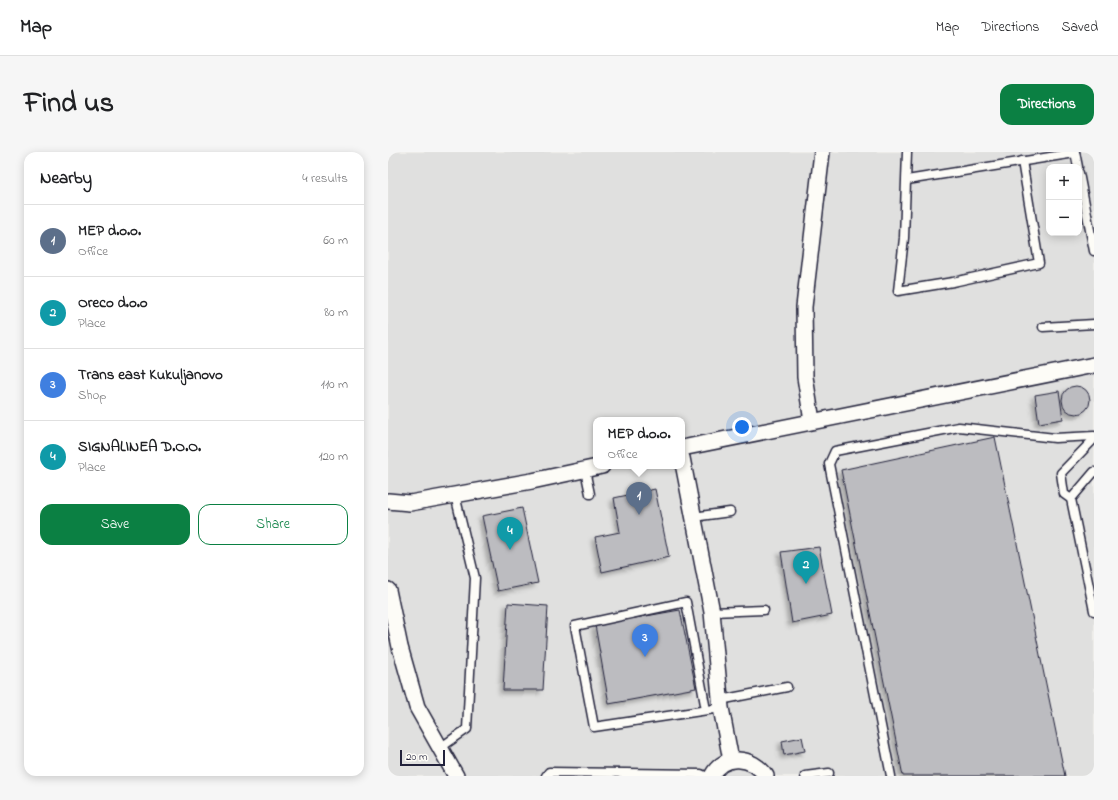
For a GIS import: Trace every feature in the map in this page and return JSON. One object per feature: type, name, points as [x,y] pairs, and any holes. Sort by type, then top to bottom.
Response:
[{"type":"street","points":[[812,421],[805,377],[804,307],[822,152]]},
{"type":"street","points":[[685,447],[1094,365]]},
{"type":"street","points":[[388,501],[410,503],[593,468]]},
{"type":"street","points":[[684,469],[692,517],[712,612],[716,706],[731,760]]},
{"type":"street","points":[[388,590],[400,647],[417,707],[456,776]]},
{"type":"street","points":[[712,776],[722,764],[731,760],[741,759],[751,762],[759,767],[766,776]]},
{"type":"lane","points":[[907,152],[904,238],[898,291],[953,282],[1039,263],[1022,161]]},
{"type":"lane","points":[[907,180],[1075,152],[1077,164]]},
{"type":"lane","points":[[1082,189],[1094,251]]},
{"type":"lane","points":[[1043,327],[1094,324]]},
{"type":"lane","points":[[891,776],[829,464],[835,451],[959,427],[1055,438],[1094,436]]},
{"type":"lane","points":[[1094,439],[1061,473],[1064,494],[1071,499],[1094,611]]},
{"type":"lane","points":[[585,470],[590,494]]},
{"type":"lane","points":[[1071,499],[1094,472]]},
{"type":"lane","points":[[440,748],[467,729],[475,578],[455,495]]},
{"type":"lane","points":[[692,517],[730,512]]},
{"type":"lane","points":[[716,706],[686,602],[575,626],[594,727],[716,706],[787,687]]},
{"type":"lane","points":[[712,612],[764,610]]},
{"type":"lane","points":[[546,776],[549,772],[701,774],[705,776]]},
{"type":"lane","points":[[805,776],[829,773]]},
{"type":"shaded area","points":[[388,152],[1094,152],[1094,776],[388,776]]},
{"type":"building","points":[[1076,386],[1086,390],[1090,400],[1086,410],[1076,414],[1066,410],[1062,400],[1066,390]]},
{"type":"building","points":[[1059,391],[1063,419],[1039,423],[1035,395]]},
{"type":"building","points":[[995,437],[1065,776],[903,776],[841,470]]},
{"type":"building","points":[[655,489],[669,557],[602,572],[595,537],[620,532],[614,498]]},
{"type":"building","points":[[522,508],[538,583],[498,591],[482,516]]},
{"type":"building","points":[[819,547],[832,615],[792,623],[781,552]]},
{"type":"building","points":[[508,603],[548,606],[543,690],[503,690]]},
{"type":"building","points":[[680,610],[696,688],[609,704],[595,625]]},
{"type":"building","points":[[802,737],[805,751],[784,755],[782,741]]},
{"type":"place","name":"MEP d.o.o.","points":[[639,515]]},
{"type":"place","name":"SIGNALINEA D.O.O.","points":[[510,550]]},
{"type":"place","name":"Oreco d.o.o","points":[[806,584]]},
{"type":"place","name":"Trans east Kukuljanovo","points":[[645,657]]}]
